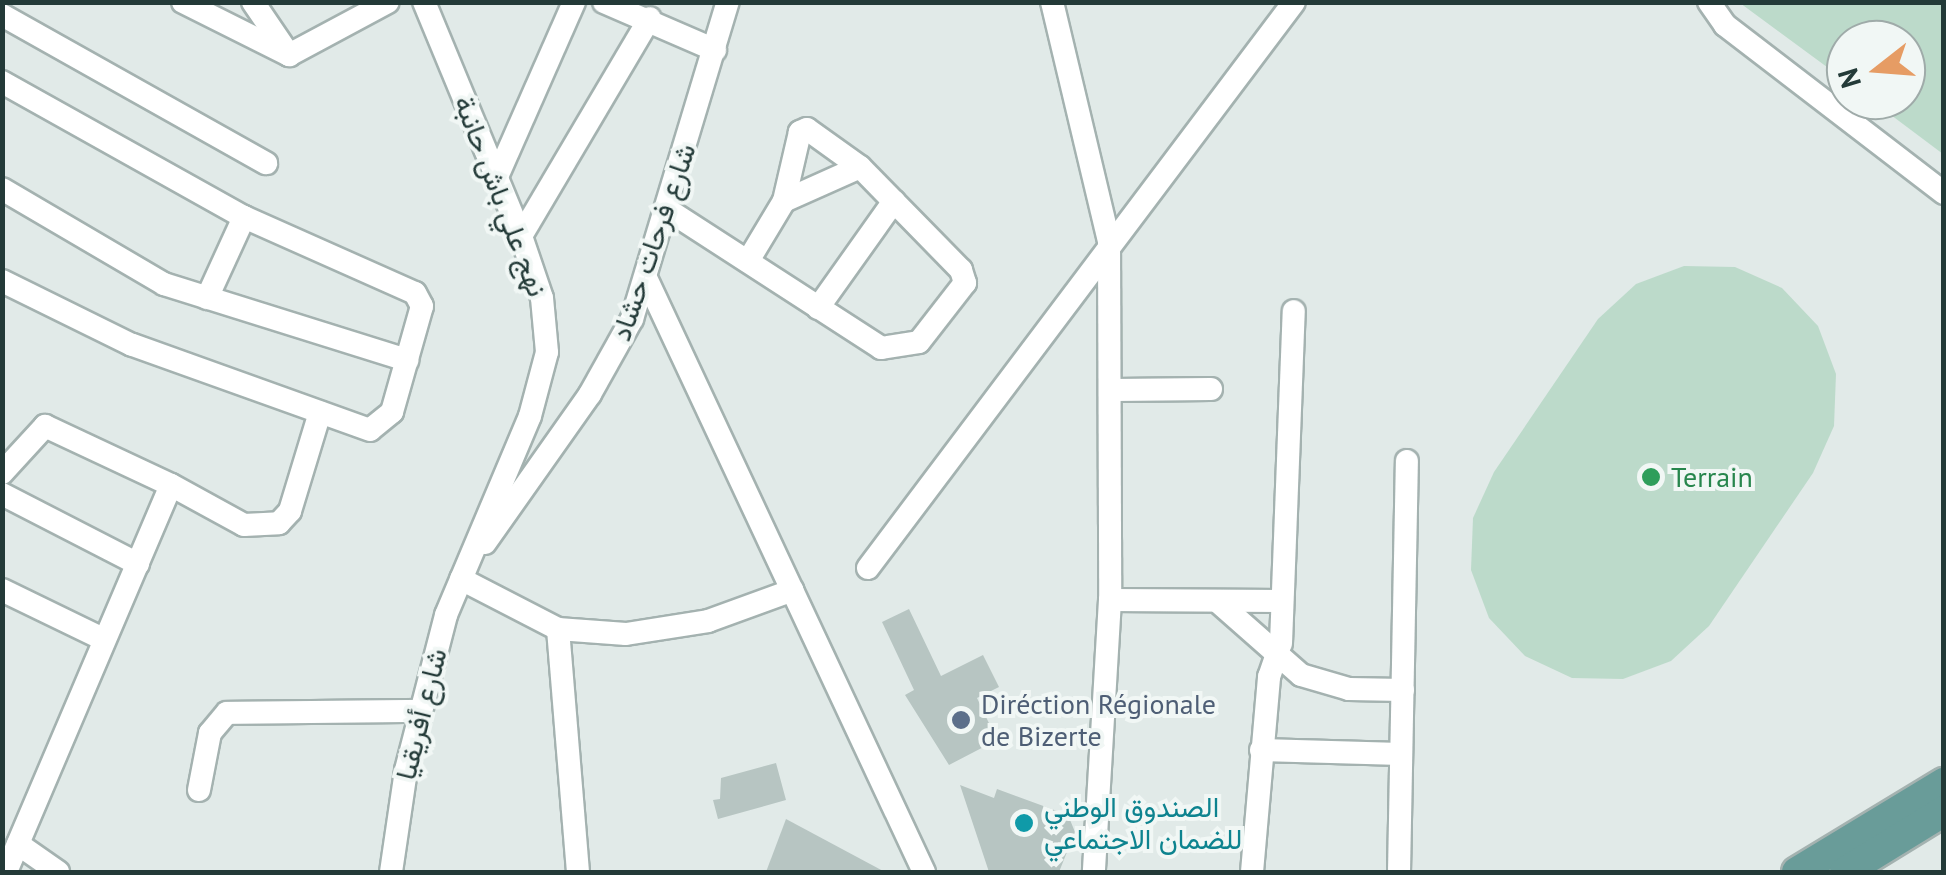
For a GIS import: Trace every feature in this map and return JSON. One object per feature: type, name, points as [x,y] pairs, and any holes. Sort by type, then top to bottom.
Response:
[{"type":"main road","points":[[1798,872],[1944,783]]},
{"type":"main road","points":[[1846,872],[1944,810]]},
{"type":"street","points":[[183,2],[289,55]]},
{"type":"street","points":[[253,2],[289,55]]},
{"type":"street","points":[[289,55],[388,2]]},
{"type":"street","name":"نهج علي باش حانبة","points":[[424,2],[542,298],[547,352],[530,416],[465,570]]},
{"type":"street","points":[[438,32],[446,2]]},
{"type":"street","points":[[496,179],[574,2]]},
{"type":"street","points":[[604,2],[650,18],[715,50]]},
{"type":"street","name":"شارع فرحات حشاد","points":[[465,570],[590,394],[632,319],[728,2]]},
{"type":"street","points":[[1052,2],[1109,242],[1114,390],[1110,600],[1093,870]]},
{"type":"street","points":[[868,568],[1109,242],[1294,2]]},
{"type":"street","points":[[1709,2],[1725,26],[1944,193]]},
{"type":"street","points":[[2,15],[266,163]]},
{"type":"street","points":[[520,236],[650,18]]},
{"type":"street","points":[[2,82],[244,216],[421,298],[392,412],[380,427],[356,427],[132,345],[2,280]]},
{"type":"street","points":[[668,210],[881,348],[899,349],[919,342],[958,297],[964,283],[961,270],[860,167],[807,129],[800,132],[784,201],[748,261]]},
{"type":"street","points":[[784,201],[860,167]]},
{"type":"street","points":[[2,189],[164,284],[406,360]]},
{"type":"street","points":[[818,308],[894,202]]},
{"type":"street","points":[[207,298],[244,216]]},
{"type":"street","points":[[646,278],[924,872]]},
{"type":"street","points":[[1252,872],[1268,677],[1279,656],[1294,311]]},
{"type":"street","points":[[1114,390],[1212,389]]},
{"type":"street","points":[[2,473],[45,426],[244,525],[279,523],[290,510],[320,412]]},
{"type":"street","points":[[1398,872],[1408,462]]},
{"type":"street","points":[[6,872],[171,486]]},
{"type":"street","points":[[2,494],[138,564]]},
{"type":"street","points":[[465,570],[558,630],[671,630],[793,590]]},
{"type":"street","name":"شارع أفريقيا","points":[[391,872],[418,711],[465,570]]},
{"type":"street","points":[[2,590],[103,639]]},
{"type":"street","points":[[1110,600],[1282,601]]},
{"type":"street","points":[[1218,601],[1279,656],[1322,684],[1403,690]]},
{"type":"street","points":[[558,630],[578,872]]},
{"type":"street","points":[[200,790],[210,733],[227,713],[418,711]]},
{"type":"street","points":[[1261,750],[1401,754]]},
{"type":"street","points":[[18,844],[58,872]]},
{"type":"green space","points":[[1740,3],[1943,3],[1943,154],[1898,120],[1926,120],[1926,20],[1826,20],[1826,66]]},
{"type":"green space","points":[[1684,266],[1735,267],[1782,288],[1818,326],[1836,374],[1834,426],[1813,473],[1709,626],[1671,661],[1623,679],[1572,678],[1525,656],[1489,618],[1471,570],[1473,518],[1494,472],[1598,319],[1636,284]]},
{"type":"building","points":[[909,609],[941,676],[983,655],[999,687],[977,698],[997,740],[949,765],[905,695],[914,690],[882,622]]},
{"type":"building","points":[[776,763],[786,800],[718,819],[713,800],[720,799],[721,778]]},
{"type":"building","name":"الصندوق الوطني للضمان الاجتماعي","points":[[960,785],[994,798],[997,789],[1068,815],[1075,832],[1059,872],[989,872]]},
{"type":"building","points":[[786,819],[885,872],[766,872]]},
{"type":"place","name":"Terrain","points":[[1651,477]]},
{"type":"place","name":"Diréction Régionale de Bizerte","points":[[961,720]]},
{"type":"place","name":"الصندوق الوطني للضمان الاجتماعي","points":[[1024,823]]}]
